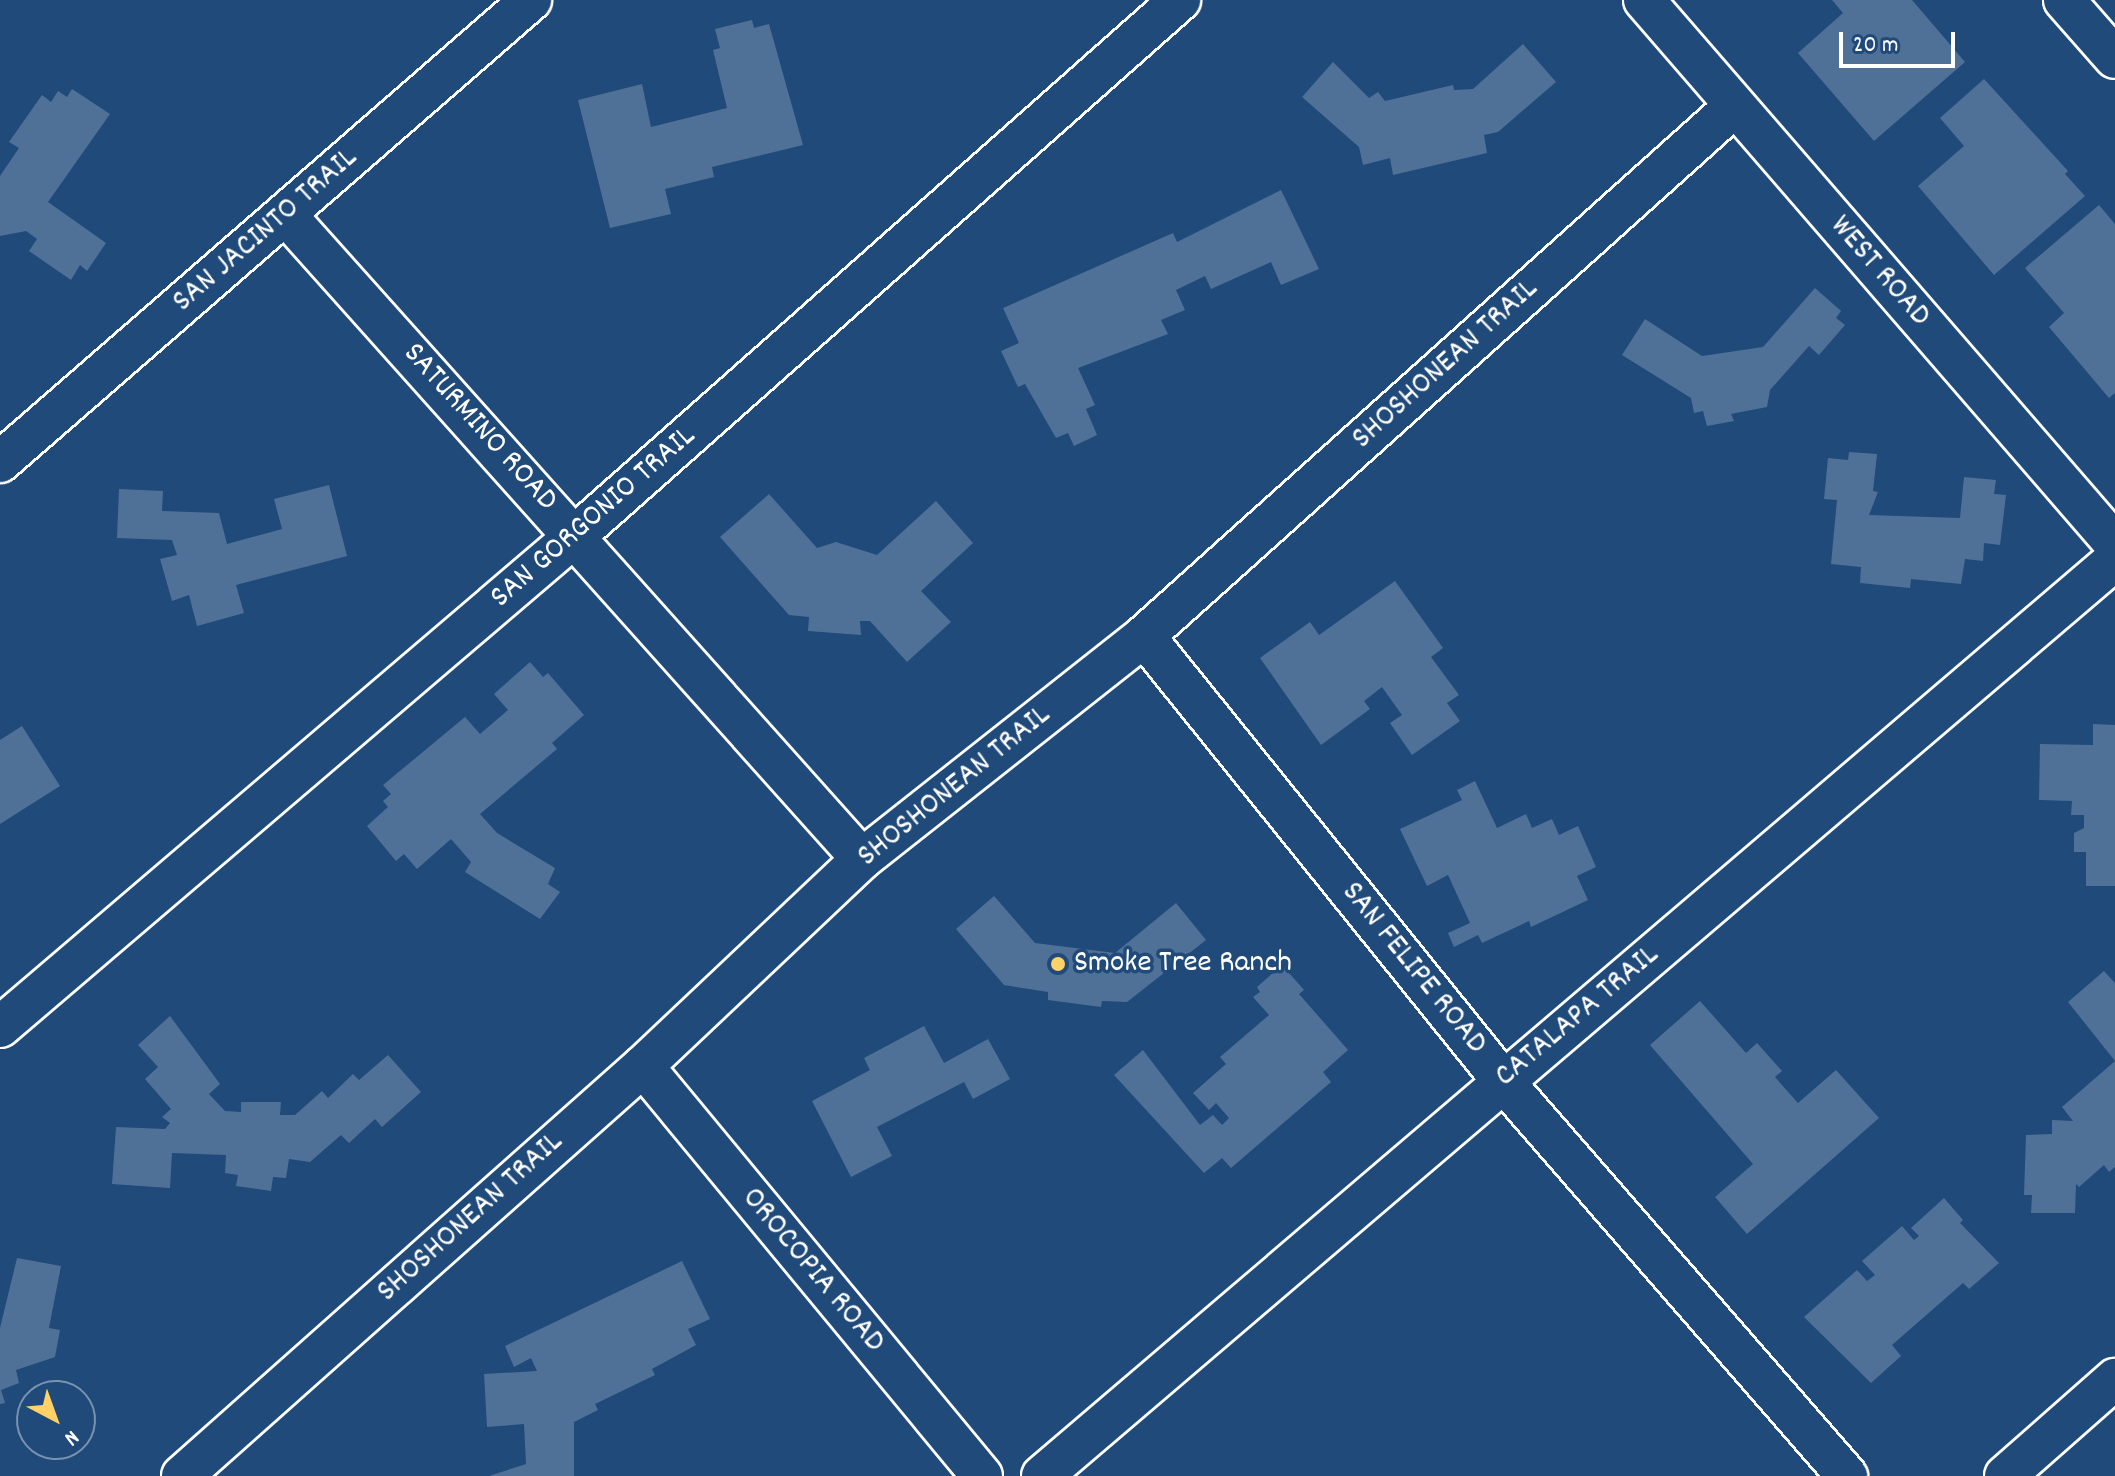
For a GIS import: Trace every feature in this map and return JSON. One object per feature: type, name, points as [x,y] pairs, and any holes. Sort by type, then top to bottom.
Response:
[{"type":"street","name":"SAN JACINTO TRAIL","points":[[0,462],[531,0]]},
{"type":"street","name":"SAN GORGONIO TRAIL","points":[[0,1027],[576,535],[1180,0]]},
{"type":"street","name":"WEST ROAD","points":[[1644,0],[2115,544]]},
{"type":"street","points":[[2064,0],[2115,58]]},
{"type":"street","name":"SHOSHONEAN TRAIL","points":[[182,1476],[643,1066],[862,859],[1144,636],[1735,106]]},
{"type":"street","name":"SATURMINO ROAD","points":[[285,214],[576,535],[862,859]]},
{"type":"street","name":"CATALAPA TRAIL","points":[[1042,1476],[2115,560]]},
{"type":"street","name":"SAN FELIPE ROAD","points":[[1144,636],[1503,1081],[1847,1476]]},
{"type":"street","name":"OROCOPIA ROAD","points":[[643,1066],[982,1476]]},
{"type":"street","points":[[2005,1476],[2115,1379]]},
{"type":"building","points":[[1832,0],[1912,0],[1965,62],[1874,141],[1798,53],[1843,13]]},
{"type":"building","points":[[752,20],[754,28],[769,24],[803,145],[712,167],[714,177],[665,189],[671,214],[610,228],[578,100],[642,84],[651,127],[727,108],[713,50],[720,48],[715,29]]},
{"type":"building","points":[[1523,44],[1556,82],[1498,132],[1484,135],[1487,153],[1393,175],[1390,158],[1363,165],[1359,147],[1302,97],[1333,62],[1369,98],[1378,92],[1385,101],[1453,85],[1454,90],[1473,89]]},
{"type":"building","points":[[1984,79],[2068,171],[2065,174],[2085,196],[1994,275],[1918,186],[1964,146],[1940,118]]},
{"type":"building","points":[[72,89],[110,114],[48,202],[106,243],[87,271],[80,265],[71,280],[29,251],[37,239],[26,231],[0,236],[0,176],[19,148],[9,142],[42,95],[51,102],[58,91],[67,97]]},
{"type":"building","points":[[1281,190],[1319,269],[1281,285],[1271,262],[1211,289],[1205,276],[1176,290],[1185,310],[1161,320],[1168,334],[1078,368],[1095,405],[1086,409],[1097,435],[1074,446],[1068,433],[1056,438],[1025,384],[1018,387],[1001,351],[1019,343],[1003,308],[1173,233],[1177,242]]},
{"type":"building","points":[[2099,205],[2115,224],[2115,393],[2109,398],[2049,327],[2064,313],[2025,268]]},
{"type":"building","points":[[1815,288],[1841,311],[1836,318],[1845,325],[1819,355],[1809,346],[1770,390],[1767,407],[1731,414],[1734,421],[1707,426],[1703,411],[1694,413],[1691,398],[1622,355],[1645,319],[1702,356],[1763,347]]},
{"type":"building","points":[[1849,452],[1877,454],[1873,491],[1878,492],[1869,515],[1960,518],[1964,477],[1996,480],[1994,494],[2006,495],[2000,545],[1984,543],[1983,561],[1965,559],[1961,584],[1911,579],[1910,588],[1860,583],[1861,567],[1831,564],[1837,500],[1824,499],[1828,458],[1848,460]]},
{"type":"building","points":[[329,485],[347,556],[236,585],[244,613],[197,626],[189,595],[172,601],[160,559],[177,555],[172,540],[117,538],[119,489],[163,491],[162,511],[219,513],[227,544],[282,529],[274,499]]},
{"type":"building","points":[[769,494],[817,548],[836,542],[877,555],[936,501],[973,543],[921,591],[951,622],[907,662],[870,621],[860,621],[861,635],[808,631],[809,617],[789,615],[720,537]]},
{"type":"building","points":[[1395,581],[1443,648],[1431,657],[1459,695],[1447,703],[1460,721],[1412,755],[1390,723],[1402,715],[1382,687],[1364,701],[1370,709],[1321,745],[1260,658],[1310,622],[1319,635]]},
{"type":"building","points":[[530,662],[543,677],[548,673],[584,715],[552,743],[557,749],[480,814],[497,833],[555,868],[548,884],[560,892],[540,919],[465,872],[471,862],[451,839],[417,869],[404,854],[396,861],[367,826],[388,807],[383,801],[391,794],[383,785],[465,717],[480,734],[508,710],[494,694]]},
{"type":"building","points":[[2093,724],[2115,725],[2115,886],[2086,886],[2086,852],[2074,852],[2074,833],[2084,828],[2084,815],[2071,815],[2072,801],[2039,800],[2040,744],[2093,745]]},
{"type":"building","points":[[22,726],[60,786],[0,824],[0,740]]},
{"type":"building","points":[[1475,781],[1497,828],[1526,814],[1532,828],[1552,819],[1559,835],[1578,826],[1596,867],[1577,876],[1588,900],[1531,927],[1529,921],[1482,943],[1478,935],[1454,947],[1448,933],[1470,923],[1448,875],[1427,886],[1400,829],[1462,800],[1457,790]]},
{"type":"building","points":[[994,896],[1035,943],[1115,953],[1176,903],[1206,940],[1127,1002],[1102,1001],[1101,1007],[1048,1000],[1048,992],[1004,985],[956,929]]},
{"type":"building","points":[[1282,965],[1304,990],[1299,994],[1348,1050],[1323,1072],[1331,1082],[1231,1168],[1222,1158],[1204,1173],[1114,1075],[1143,1050],[1200,1125],[1213,1115],[1222,1125],[1229,1118],[1216,1103],[1209,1110],[1193,1093],[1226,1064],[1220,1057],[1269,1015],[1253,997],[1260,992],[1257,987]]},
{"type":"building","points":[[2104,971],[2115,983],[2115,1061],[2068,1002]]},
{"type":"building","points":[[1700,1001],[1746,1053],[1757,1043],[1782,1071],[1775,1077],[1798,1103],[1836,1070],[1879,1118],[1747,1234],[1715,1197],[1753,1164],[1650,1045]]},
{"type":"building","points":[[170,1016],[220,1084],[209,1094],[225,1111],[241,1112],[241,1102],[281,1102],[280,1115],[295,1115],[322,1091],[328,1098],[353,1074],[359,1080],[388,1055],[421,1092],[382,1127],[375,1119],[349,1143],[341,1135],[310,1162],[289,1159],[286,1178],[273,1177],[271,1191],[236,1186],[238,1175],[225,1173],[226,1155],[172,1153],[170,1188],[112,1184],[116,1127],[165,1129],[170,1123],[162,1117],[171,1109],[145,1079],[158,1067],[138,1045]]},
{"type":"building","points":[[924,1026],[944,1063],[988,1039],[1010,1079],[973,1099],[964,1082],[877,1127],[892,1156],[851,1177],[812,1101],[870,1070],[864,1058]]},
{"type":"building","points":[[2115,1061],[2115,1167],[2109,1172],[2104,1165],[2079,1187],[2076,1184],[2075,1213],[2031,1213],[2032,1195],[2024,1195],[2026,1135],[2052,1134],[2052,1120],[2073,1121],[2062,1107]]},
{"type":"building","points":[[1944,1198],[1963,1220],[1960,1223],[1999,1263],[1969,1289],[1963,1283],[1892,1345],[1901,1356],[1871,1383],[1804,1317],[1857,1270],[1867,1281],[1875,1275],[1862,1261],[1902,1226],[1914,1240],[1919,1236],[1911,1228]]},
{"type":"building","points":[[17,1258],[61,1266],[49,1328],[60,1330],[55,1357],[16,1370],[18,1380],[16,1384],[1,1390],[5,1403],[0,1404],[0,1328]]},
{"type":"building","points":[[682,1261],[710,1319],[688,1329],[696,1345],[652,1369],[655,1375],[595,1404],[598,1410],[574,1422],[574,1476],[489,1476],[526,1464],[524,1424],[487,1427],[484,1374],[537,1371],[531,1358],[514,1367],[505,1346]]},
{"type":"place","name":"Smoke Tree Ranch","points":[[1058,964]]}]
